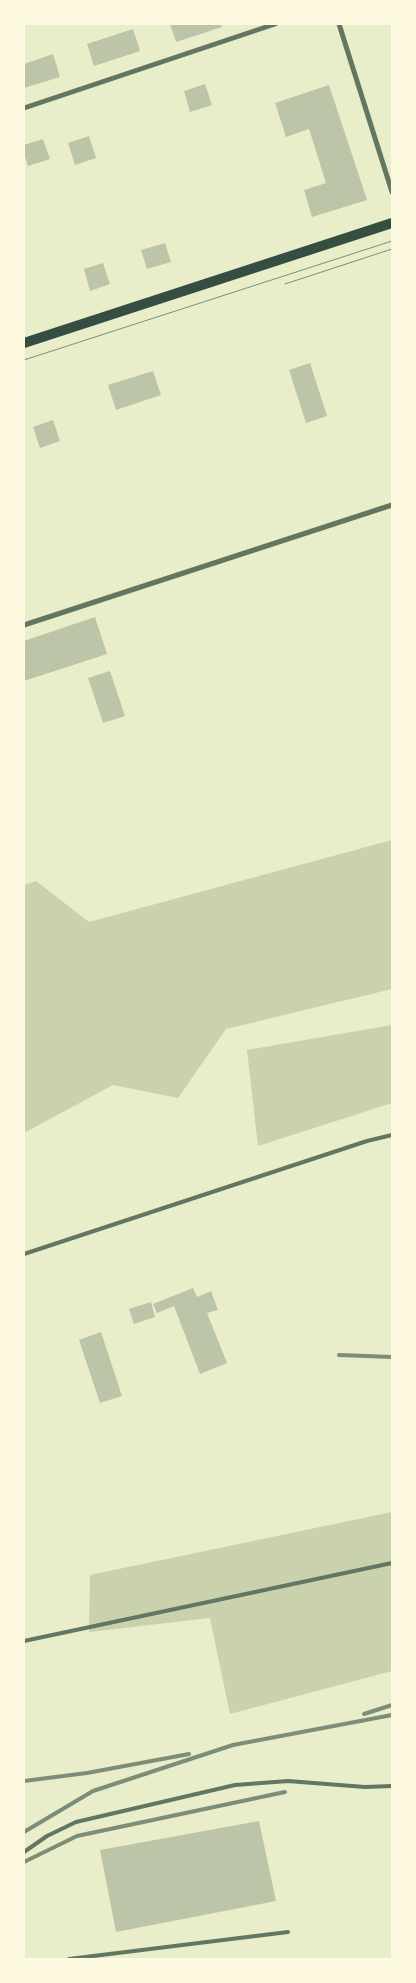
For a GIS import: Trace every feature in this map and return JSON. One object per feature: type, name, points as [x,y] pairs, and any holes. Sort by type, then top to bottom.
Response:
[{"type":"main road","points":[[24,343],[392,223]]},
{"type":"street","points":[[24,108],[275,24]]},
{"type":"street","points":[[339,24],[392,192]]},
{"type":"street","points":[[24,625],[392,505]]},
{"type":"lane","points":[[24,1254],[348,1147],[392,1135]]},
{"type":"lane","points":[[24,1641],[392,1563]]},
{"type":"lane","points":[[24,1852],[47,1836],[76,1822],[235,1785],[288,1781],[365,1787],[392,1786]]},
{"type":"lane","points":[[69,1959],[288,1932]]},
{"type":"green space","points":[[392,840],[392,989],[226,1029],[178,1098],[113,1085],[24,1133],[24,885],[36,881],[89,922]]},
{"type":"green space","points":[[392,1025],[392,1103],[258,1146],[247,1050]]},
{"type":"green space","points":[[392,1512],[392,1671],[230,1714],[210,1618],[89,1632],[90,1575]]},
{"type":"building","points":[[170,24],[221,24],[222,27],[176,42]]},
{"type":"building","points":[[133,29],[140,51],[94,66],[87,44]]},
{"type":"building","points":[[53,54],[60,77],[24,88],[24,64]]},
{"type":"building","points":[[205,84],[212,105],[190,112],[184,91]]},
{"type":"building","points":[[329,85],[367,200],[312,217],[304,190],[326,183],[309,129],[286,137],[275,103]]},
{"type":"building","points":[[89,136],[96,158],[75,165],[68,143]]},
{"type":"building","points":[[43,139],[50,159],[28,166],[24,145]]},
{"type":"building","points":[[165,243],[171,262],[147,269],[141,250]]},
{"type":"building","points":[[103,263],[110,284],[90,291],[84,269]]},
{"type":"building","points":[[310,363],[327,416],[306,423],[289,370]]},
{"type":"building","points":[[153,371],[161,395],[116,410],[108,385]]},
{"type":"building","points":[[53,420],[60,441],[40,448],[33,427]]},
{"type":"building","points":[[95,617],[107,654],[24,681],[24,641]]},
{"type":"building","points":[[110,671],[125,716],[103,723],[88,678]]},
{"type":"building","points":[[193,1288],[197,1297],[211,1291],[218,1310],[207,1313],[227,1363],[200,1374],[174,1306],[157,1313],[153,1304]]},
{"type":"building","points":[[151,1302],[155,1317],[134,1324],[129,1309]]},
{"type":"building","points":[[101,1332],[122,1396],[100,1403],[79,1340]]},
{"type":"building","points":[[259,1821],[276,1901],[116,1932],[100,1850]]},
{"type":"tram line","points":[[24,360],[392,241]]},
{"type":"tram line","points":[[285,284],[392,249]]},
{"type":"railway","points":[[339,1355],[392,1357]]},
{"type":"railway","points":[[364,1714],[392,1705]]},
{"type":"railway","points":[[24,1832],[93,1791],[233,1745],[392,1715]]},
{"type":"railway","points":[[24,1781],[87,1773],[189,1754]]},
{"type":"railway","points":[[24,1862],[77,1836],[285,1792]]}]
